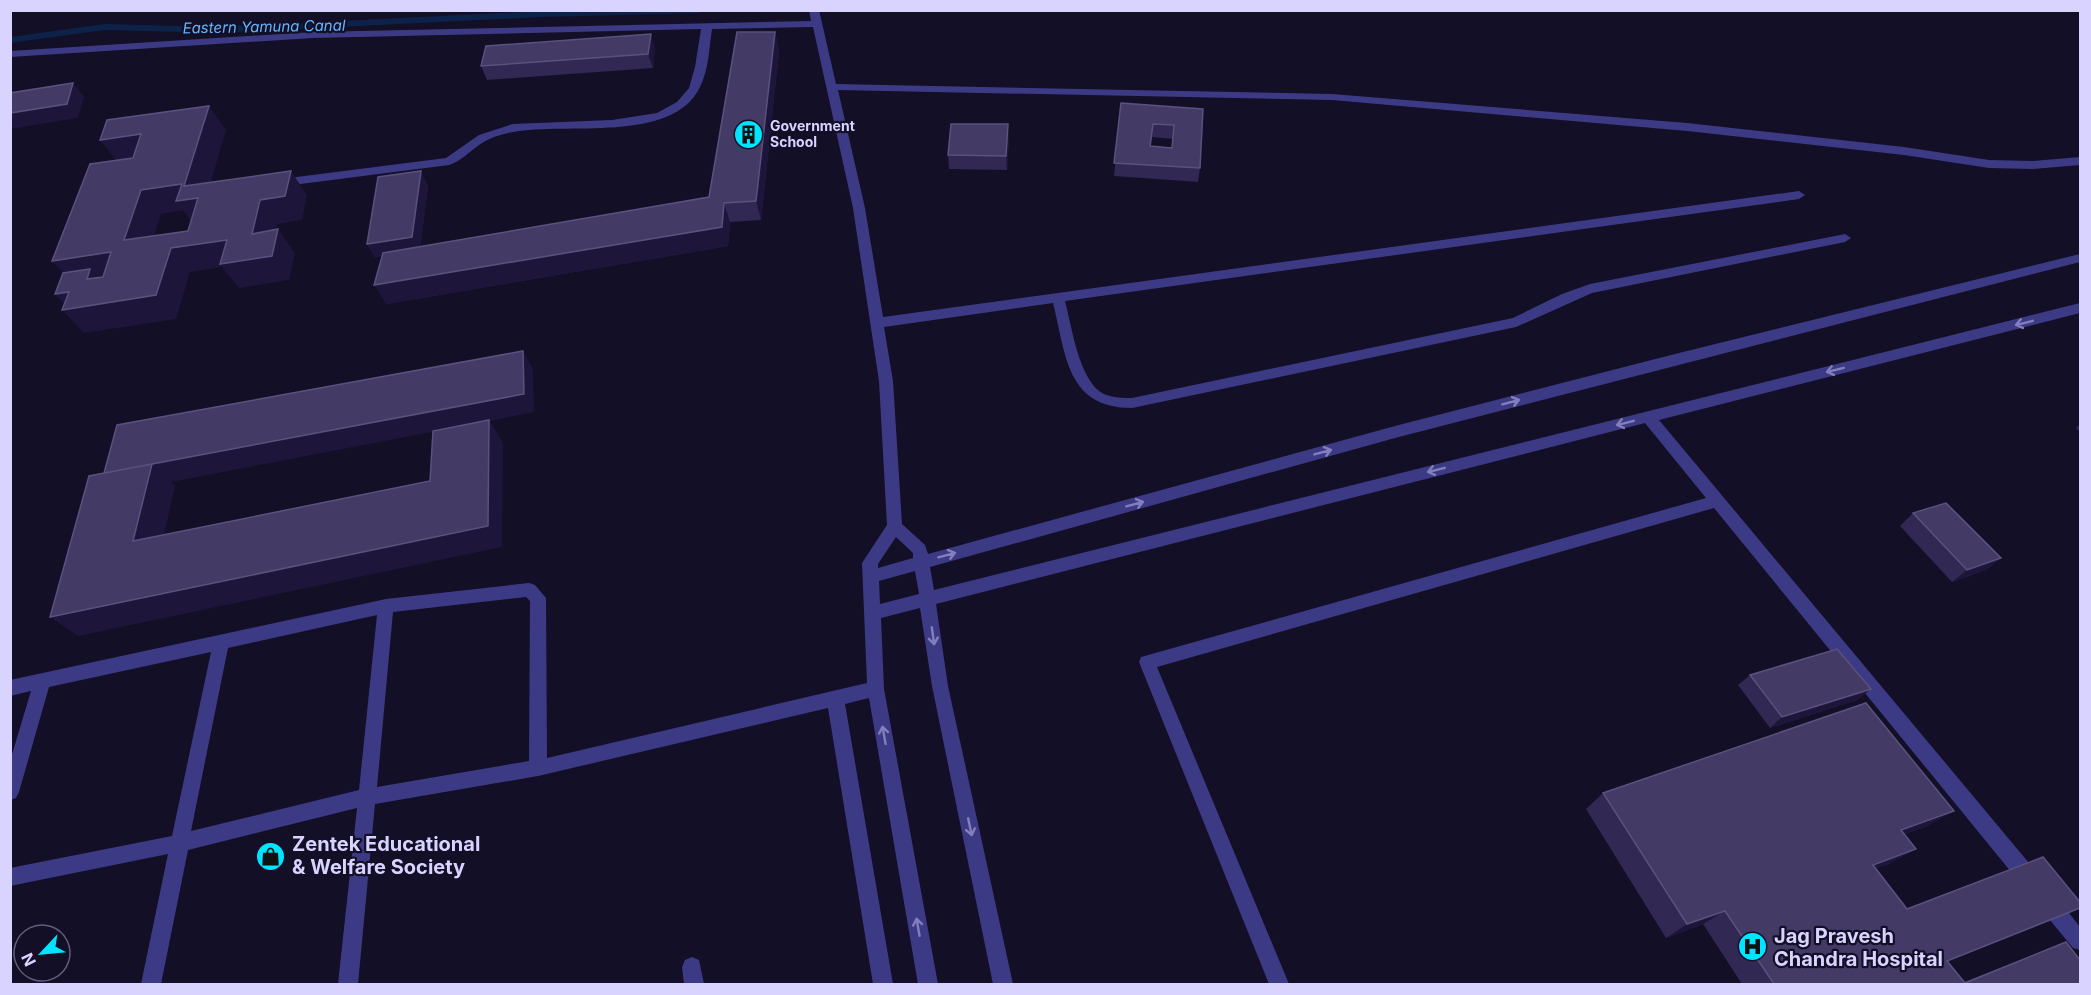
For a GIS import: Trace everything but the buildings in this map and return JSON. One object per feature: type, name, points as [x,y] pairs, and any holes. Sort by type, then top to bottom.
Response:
[{"type":"street","points":[[10,54],[96,46],[302,37],[707,26],[817,15],[859,208],[886,381],[895,526],[870,563],[876,689],[928,984]]},
{"type":"street","points":[[261,185],[441,163],[461,156],[476,142],[515,127],[625,122],[655,118],[677,109],[694,88],[707,26]]},
{"type":"street","points":[[832,87],[1332,97],[1687,127],[1989,164],[2033,165],[2080,161]]},
{"type":"street","points":[[877,323],[1799,195]]},
{"type":"street","points":[[1058,298],[1080,377],[1094,395],[1108,402],[1132,403],[1516,322],[1567,297],[1590,289],[1845,238]]},
{"type":"street","points":[[870,578],[1636,369],[2080,258]]},
{"type":"street","points":[[873,613],[2080,308]]},
{"type":"street","points":[[1648,417],[2080,941]]},
{"type":"street","points":[[1279,984],[1147,662],[1718,501]]},
{"type":"street","points":[[895,526],[920,550],[940,686],[1003,984]]},
{"type":"street","points":[[10,688],[386,606],[529,590],[538,598],[538,768]]},
{"type":"street","points":[[348,984],[386,606]]},
{"type":"street","points":[[151,984],[221,642]]},
{"type":"street","points":[[10,792],[43,680]]},
{"type":"street","points":[[10,877],[180,843],[367,797],[538,768],[876,689]]},
{"type":"street","points":[[835,698],[883,984]]},
{"type":"waterway","name":"Eastern Yamuna Canal","points":[[10,40],[105,27],[216,30],[543,14],[699,10]]},
{"type":"place","name":"Government School","points":[[749,134]]},
{"type":"place","name":"Zentek Educational & Welfare Society","points":[[271,856]]},
{"type":"place","name":"Jag Pravesh Chandra Hospital","points":[[1753,947]]}]
